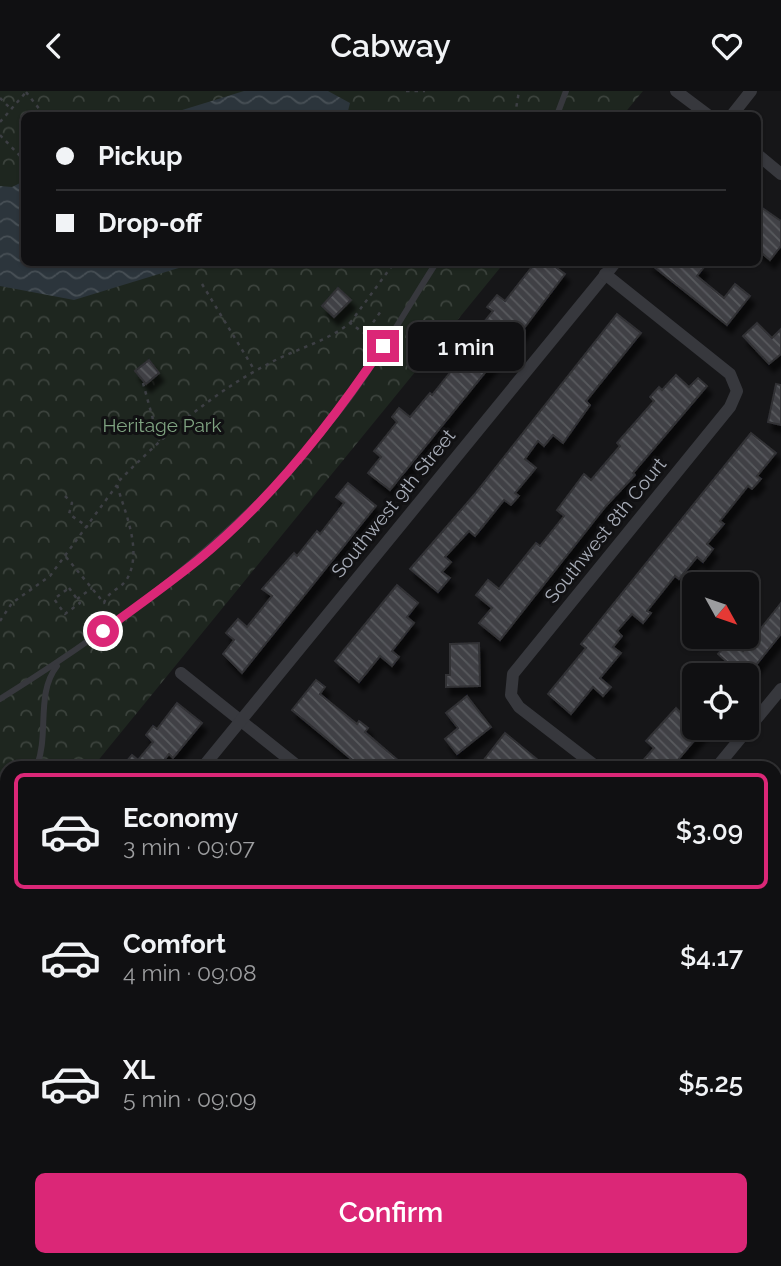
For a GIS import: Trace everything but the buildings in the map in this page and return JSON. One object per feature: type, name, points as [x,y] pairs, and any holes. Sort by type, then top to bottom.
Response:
[{"type":"street","points":[[676,91],[704,112]]},
{"type":"street","points":[[734,112],[751,91]]},
{"type":"street","points":[[761,157],[781,174]]},
{"type":"street","name":"Southwest 9th Street","points":[[208,761],[612,266]]},
{"type":"street","name":"Southwest 8th Court","points":[[589,761],[519,707],[511,695],[513,674],[730,407],[737,391],[730,374],[605,274]]},
{"type":"street","points":[[181,673],[291,761]]},
{"type":"street","points":[[722,761],[781,689]]},
{"type":"lane","points":[[558,112],[566,91]]},
{"type":"lane","points":[[0,699],[65,659],[199,559],[276,485],[342,408],[434,266]]},
{"type":"lane","points":[[38,761],[45,733],[47,683],[55,668],[65,659]]},
{"type":"path","points":[[406,91],[425,91]]},
{"type":"path","points":[[516,112],[519,91]]},
{"type":"path","points":[[0,122],[26,92],[42,112]]},
{"type":"path","points":[[0,98],[10,108]]},
{"type":"path","points":[[0,135],[20,156]]},
{"type":"path","points":[[0,621],[12,603],[50,576],[117,485],[159,441],[233,384],[306,345],[336,335],[350,323],[392,266]]},
{"type":"path","points":[[202,284],[255,371]]},
{"type":"path","points":[[350,323],[365,334],[381,311]]},
{"type":"path","points":[[143,383],[159,441]]},
{"type":"path","points":[[66,557],[104,603],[106,597],[126,580],[134,559],[129,525],[117,485]]},
{"type":"path","points":[[65,496],[72,503],[69,514],[88,527]]},
{"type":"path","points":[[69,588],[77,599],[79,603],[65,614],[54,599],[69,588]]},
{"type":"path","points":[[77,599],[92,588]]},
{"type":"green space","name":"Heritage Park","points":[[0,91],[643,91],[626,112],[21,112],[21,266],[502,266],[98,761],[0,761]]},
{"type":"water","points":[[244,91],[328,91],[350,103],[348,112],[176,112]]},
{"type":"water","points":[[21,182],[21,266],[185,266],[74,300],[0,286],[0,186],[12,187]]},
{"type":"route","points":[[103,631],[199,559],[276,485],[342,408],[383,346]]}]
